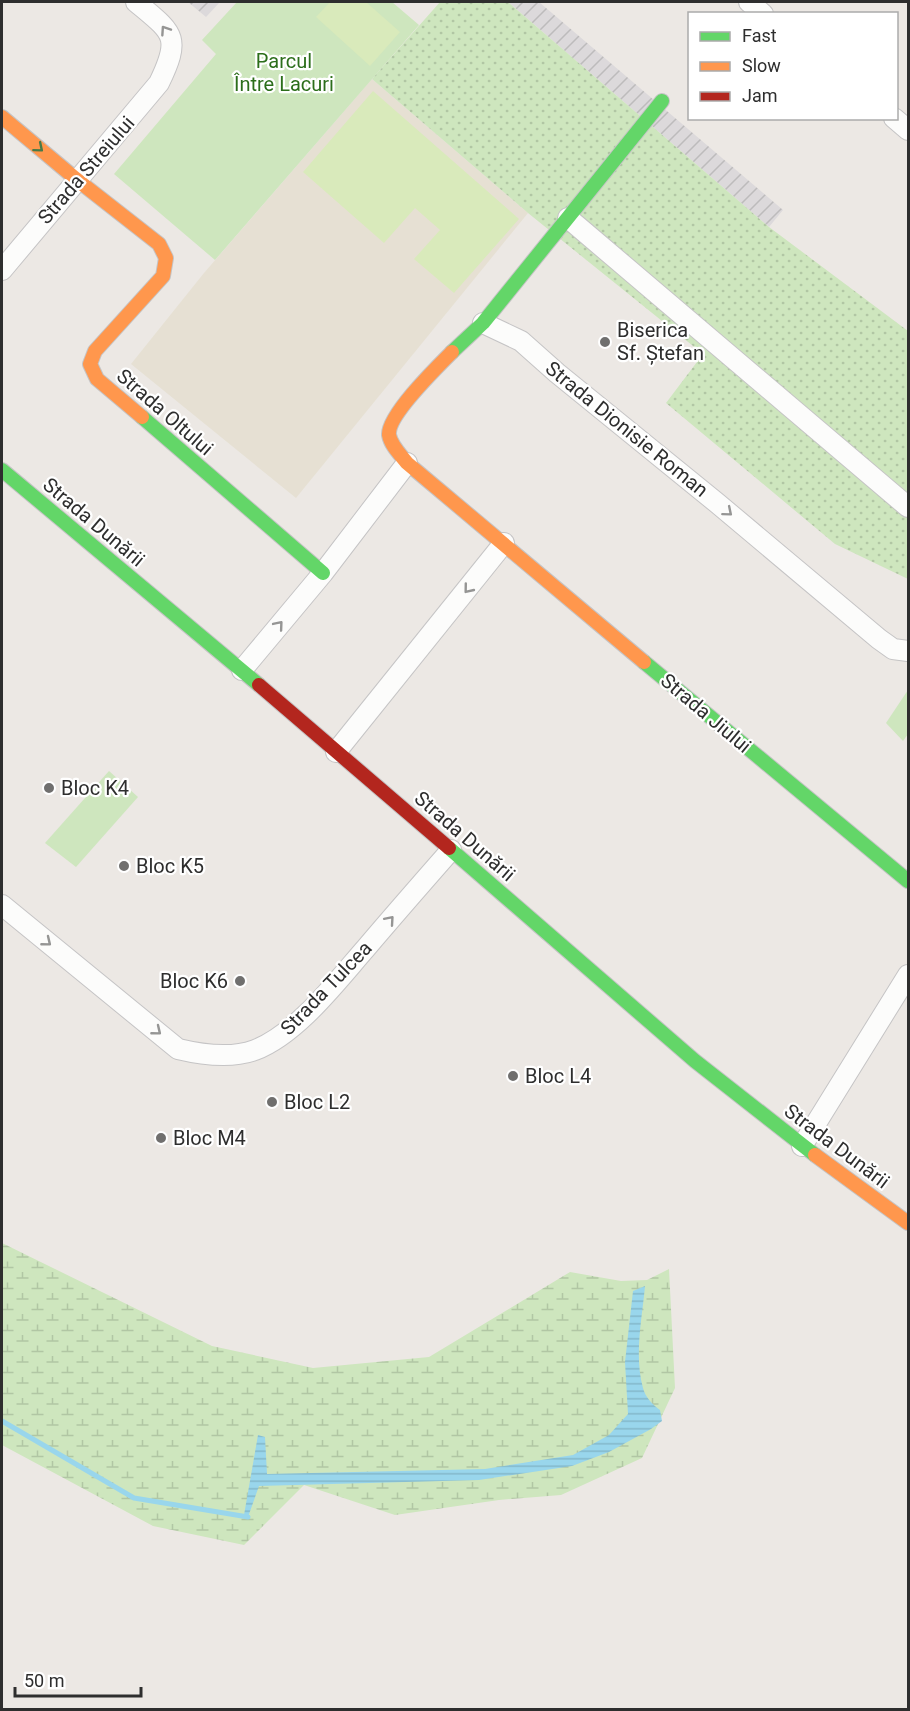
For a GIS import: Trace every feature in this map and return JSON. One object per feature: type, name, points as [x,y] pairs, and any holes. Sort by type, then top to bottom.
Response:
[{"type":"street","name":"Strada Streiului","points":[[2,270],[159,83],[171,58],[173,48],[170,37],[164,26],[136,2]]},
{"type":"street","points":[[749,2],[761,12]]},
{"type":"street","points":[[242,670],[323,573],[407,463],[389,435],[389,427],[393,419],[463,340],[483,323],[662,101]]},
{"type":"street","name":"Strada Oltului","points":[[2,117],[76,180],[159,244],[166,258],[163,276],[95,351],[90,364],[97,379],[323,573]]},
{"type":"street","points":[[896,120],[909,130]]},
{"type":"street","points":[[568,218],[909,507]]},
{"type":"street","name":"Strada Dionisie Roman","points":[[483,323],[521,341],[879,639],[893,649],[909,651]]},
{"type":"street","name":"Strada Jiului","points":[[407,463],[909,881]]},
{"type":"street","name":"Strada Dunării","points":[[2,470],[242,670],[695,1061],[802,1146],[909,1223]]},
{"type":"street","points":[[336,752],[504,543]]},
{"type":"street","name":"Strada Tulcea","points":[[2,905],[178,1049],[196,1054],[237,1054],[255,1050],[290,1031],[451,850]]},
{"type":"street","points":[[802,1146],[909,975]]},
{"type":"shaded area","points":[[188,2],[220,2],[206,17]]},
{"type":"shaded area","points":[[508,2],[539,2],[783,210],[769,227]]},
{"type":"shaded area","points":[[372,79],[528,213],[296,498],[131,364],[204,273]]},
{"type":"green space","name":"Parcul Între Lacuri","points":[[237,2],[392,2],[419,25],[215,260],[114,174],[216,54],[202,40]]},
{"type":"green space","points":[[330,2],[366,2],[400,32],[370,66],[316,17]]},
{"type":"green space","points":[[440,2],[508,2],[769,227],[908,331],[908,579],[835,544],[666,403],[703,354],[528,213],[372,79]]},
{"type":"green space","points":[[373,91],[519,219],[454,293],[414,259],[440,230],[415,208],[384,243],[303,172]]},
{"type":"green space","points":[[908,690],[908,734],[903,741],[886,723]]},
{"type":"green space","points":[[109,771],[138,797],[76,867],[45,843]]},
{"type":"green space","points":[[2,1243],[212,1346],[313,1368],[429,1357],[570,1272],[621,1281],[647,1280],[669,1269],[675,1388],[642,1458],[561,1495],[499,1500],[395,1515],[304,1485],[244,1545],[153,1526],[2,1445]]},
{"type":"water","points":[[645,1286],[640,1337],[640,1376],[646,1395],[660,1410],[662,1421],[651,1429],[609,1452],[572,1466],[479,1480],[259,1486],[248,1517],[244,1515],[258,1435],[265,1437],[267,1474],[485,1469],[573,1455],[609,1435],[628,1414],[625,1362],[633,1291]]},
{"type":"waterway","points":[[2,1421],[134,1498],[248,1517]]},
{"type":"traffic: fast","points":[[452,352],[483,323],[662,101]]},
{"type":"traffic: fast","points":[[142,417],[323,573]]},
{"type":"traffic: fast","points":[[2,470],[259,685]]},
{"type":"traffic: fast","points":[[644,662],[908,881]]},
{"type":"traffic: fast","points":[[449,848],[695,1061],[815,1155]]},
{"type":"traffic: slow","points":[[2,117],[159,244],[166,258],[163,276],[95,351],[90,364],[97,379],[142,417]]},
{"type":"traffic: slow","points":[[452,352],[414,392],[396,416],[389,435],[394,447],[407,463],[644,662]]},
{"type":"traffic: slow","points":[[815,1155],[908,1223]]},
{"type":"traffic: jam","points":[[259,685],[449,848]]},
{"type":"place","name":"Biserica Sf. Ștefan","points":[[605,342]]},
{"type":"place","name":"Bloc K4","points":[[49,788]]},
{"type":"place","name":"Bloc K5","points":[[124,866]]},
{"type":"place","name":"Bloc K6","points":[[240,981]]},
{"type":"place","name":"Bloc L4","points":[[513,1076]]},
{"type":"place","name":"Bloc L2","points":[[272,1102]]},
{"type":"place","name":"Bloc M4","points":[[161,1138]]}]
